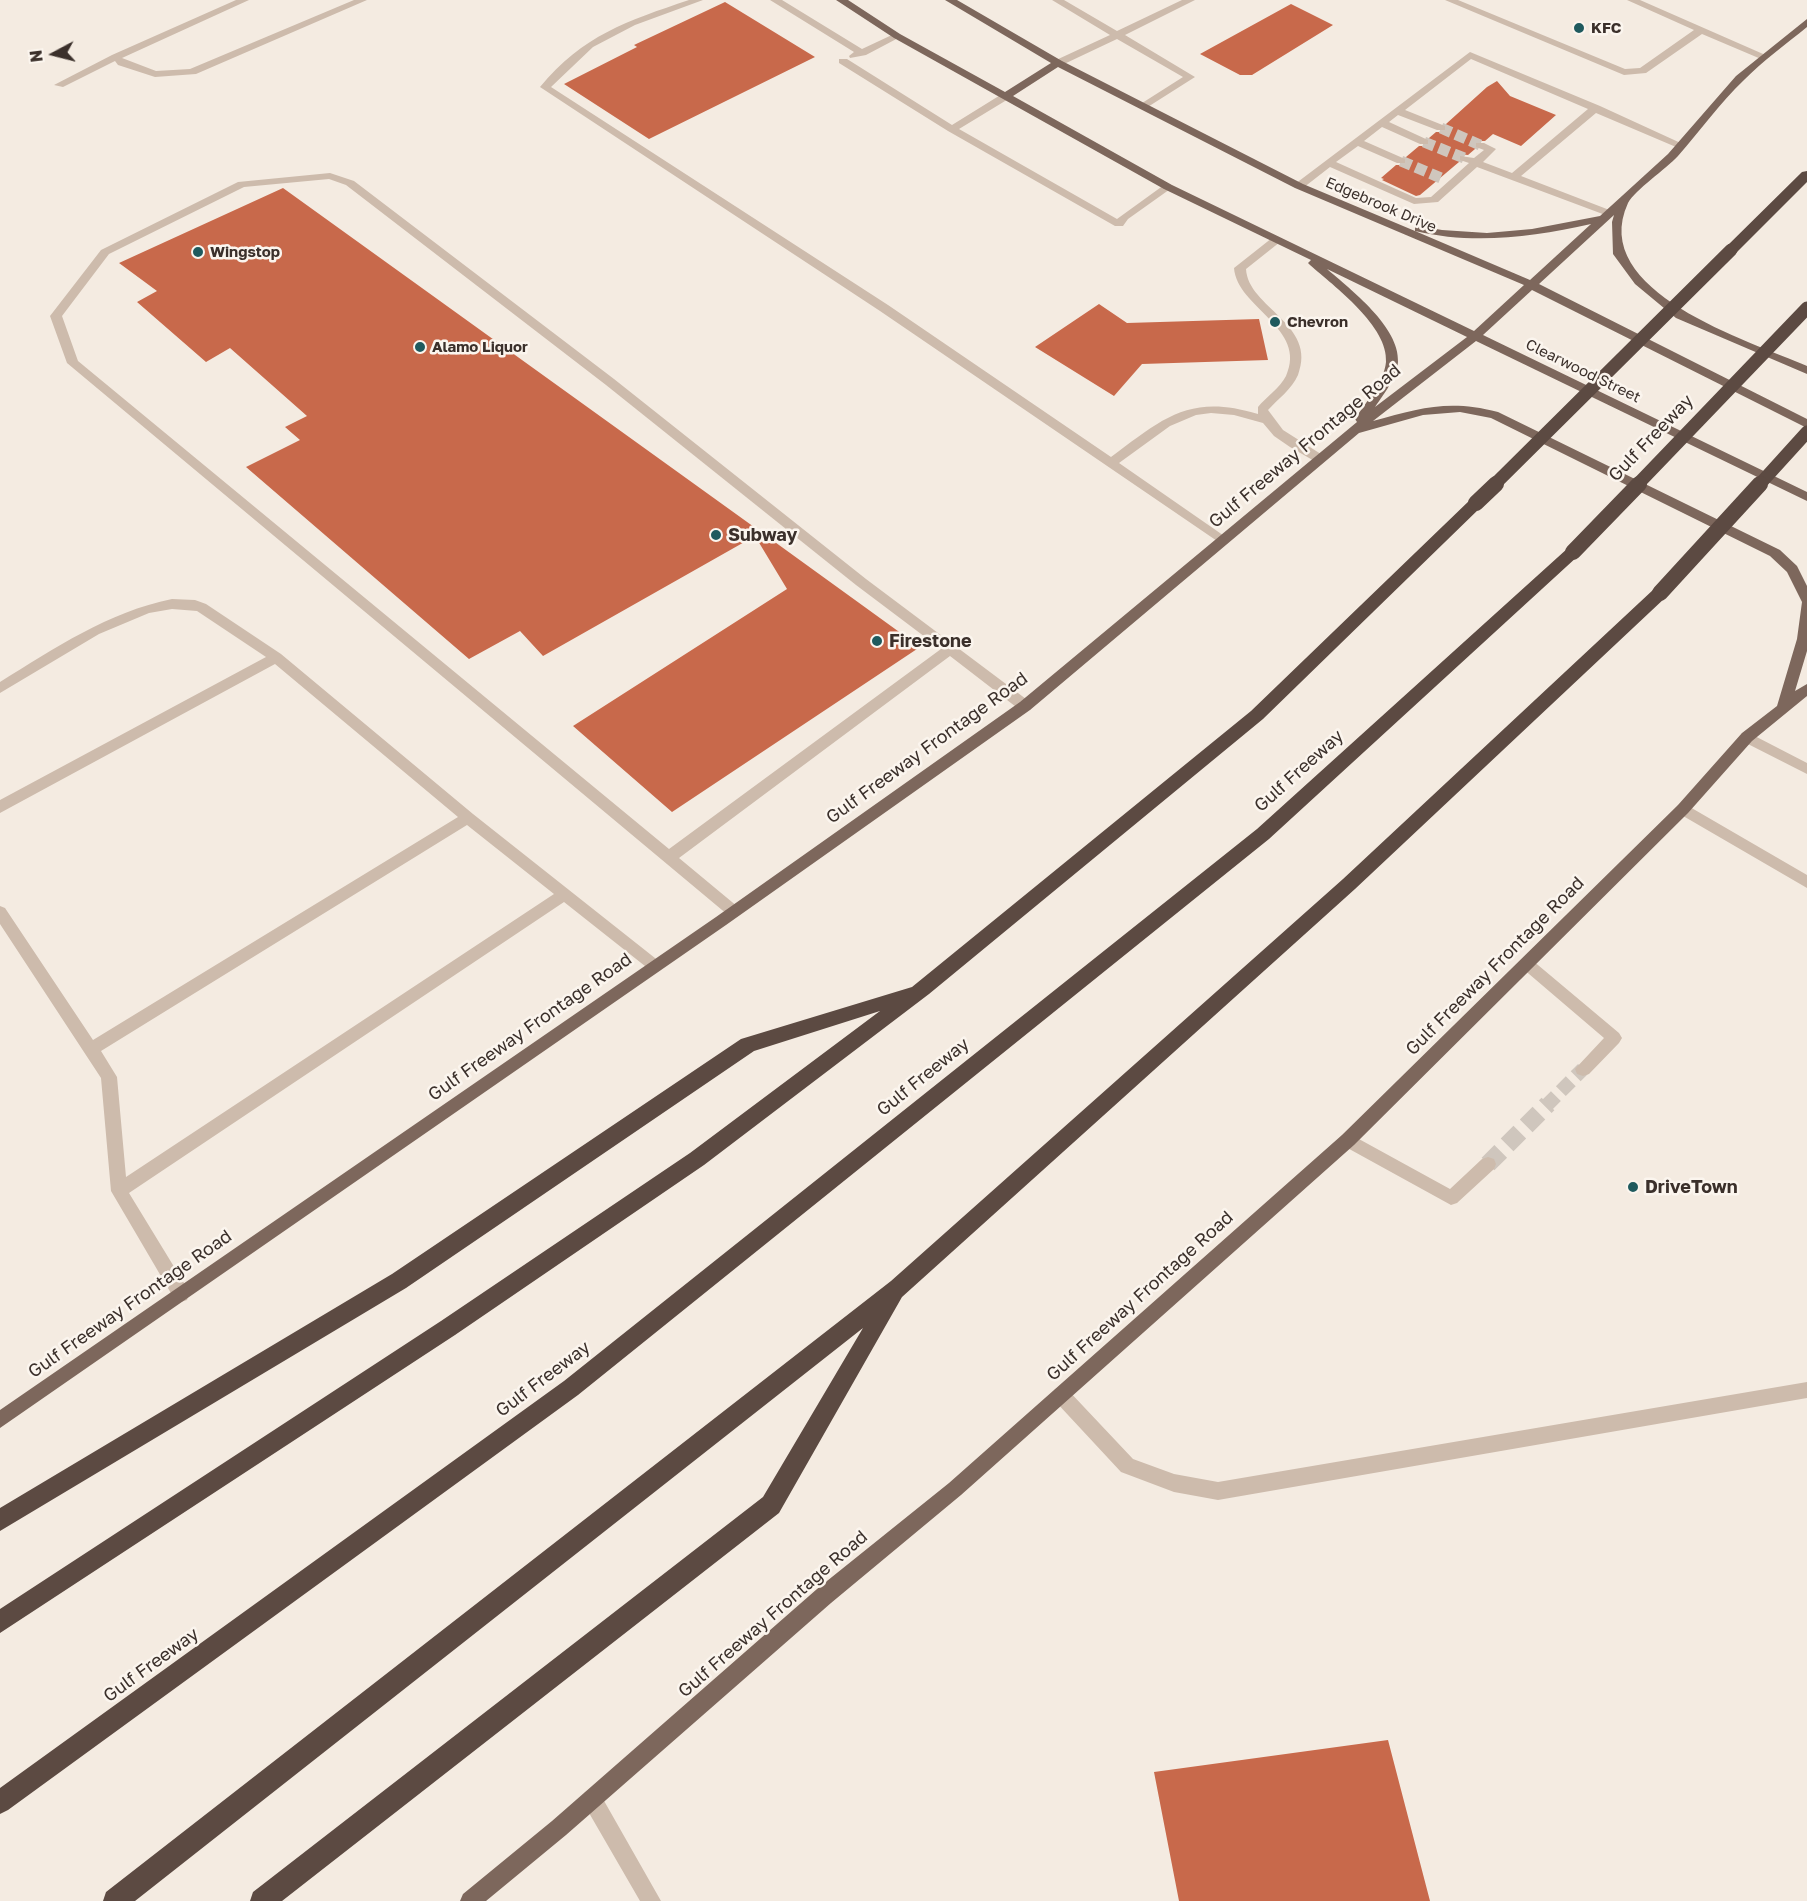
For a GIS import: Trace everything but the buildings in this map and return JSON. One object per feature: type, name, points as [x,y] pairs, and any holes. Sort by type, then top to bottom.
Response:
[{"type":"highway","points":[[0,1622],[448,1329],[678,1172],[922,989],[1257,715],[1476,503],[1807,175]]},
{"type":"highway","name":"Gulf Freeway","points":[[0,1802],[571,1388],[1263,834],[1573,552],[1807,308]]},
{"type":"highway","points":[[116,1901],[898,1288],[1349,884],[1660,592],[1807,432]]},
{"type":"highway","points":[[0,1520],[399,1281],[748,1044],[922,989]]},
{"type":"highway","points":[[262,1901],[771,1505],[898,1288]]},
{"type":"main road","points":[[841,0],[897,36],[1168,188],[1475,336]]},
{"type":"main road","name":"Edgebrook Drive","points":[[950,0],[1058,63],[1299,186],[1530,284],[1807,424]]},
{"type":"main road","name":"Gulf Freeway Frontage Road","points":[[0,1419],[655,966],[1025,706],[1353,431],[1475,336],[1672,156],[1740,78],[1807,22]]},
{"type":"main road","points":[[1006,96],[1058,63]]},
{"type":"main road","points":[[1625,198],[1617,222],[1619,254],[1639,282],[1680,315],[1807,370]]},
{"type":"main road","points":[[1377,219],[1443,235],[1492,237],[1549,231],[1605,215]]},
{"type":"main road","points":[[1300,251],[1384,330],[1393,360],[1380,391],[1353,431]]},
{"type":"main road","name":"Clearwood Street","points":[[1475,336],[1807,497]]},
{"type":"main road","points":[[1353,431],[1423,411],[1460,408],[1494,414],[1774,553],[1792,569],[1807,599]]},
{"type":"main road","points":[[1783,708],[1804,639],[1807,605]]},
{"type":"main road","name":"Gulf Freeway Frontage Road","points":[[470,1901],[592,1799],[824,1596],[955,1489],[1348,1140],[1683,809],[1747,737],[1807,689]]},
{"type":"main road","points":[[1783,708],[1807,698]]},
{"type":"lane","points":[[59,85],[244,0]]},
{"type":"lane","points":[[116,57],[122,63],[155,75],[192,72],[362,0]]},
{"type":"lane","points":[[698,0],[632,23],[590,45],[545,87],[884,308],[1224,540]]},
{"type":"lane","points":[[775,0],[862,53]]},
{"type":"lane","points":[[1057,0],[1115,36],[1190,77],[1143,107]]},
{"type":"lane","points":[[1058,63],[1190,0]]},
{"type":"lane","points":[[1450,0],[1624,72],[1642,71],[1701,30]]},
{"type":"lane","points":[[1632,0],[1765,57]]},
{"type":"lane","points":[[897,36],[843,61],[952,129],[1119,224],[1124,217],[1168,188]]},
{"type":"lane","points":[[1299,186],[1470,55],[1680,145]]},
{"type":"lane","points":[[952,129],[1006,96]]},
{"type":"lane","points":[[1514,176],[1596,108]]},
{"type":"lane","points":[[1398,111],[1441,128]]},
{"type":"lane","points":[[1382,123],[1425,142]]},
{"type":"lane","points":[[1358,142],[1401,161]]},
{"type":"lane","points":[[1329,163],[1414,201],[1434,200],[1491,149],[1480,145]]},
{"type":"lane","points":[[1464,158],[1514,176],[1605,215]]},
{"type":"lane","points":[[733,911],[73,363],[56,316],[105,252],[242,184],[330,176],[350,183],[610,382],[861,582],[1025,706]]},
{"type":"lane","points":[[1441,178],[1452,183]]},
{"type":"lane","points":[[1276,240],[1240,268],[1238,275],[1242,285],[1287,329],[1296,356],[1292,377],[1262,410],[1265,420],[1279,434],[1320,459]]},
{"type":"lane","points":[[1111,463],[1176,416],[1202,409],[1229,410],[1265,420]]},
{"type":"lane","points":[[0,688],[121,617],[160,605],[197,605],[276,657],[468,818],[655,966]]},
{"type":"lane","points":[[669,857],[950,649]]},
{"type":"lane","points":[[0,807],[276,657]]},
{"type":"lane","points":[[1747,737],[1807,769]]},
{"type":"lane","points":[[1683,809],[1807,882]]},
{"type":"lane","points":[[90,1050],[468,818]]},
{"type":"lane","points":[[118,1191],[564,894]]},
{"type":"lane","points":[[0,912],[109,1077],[118,1191],[181,1294]]},
{"type":"lane","points":[[1527,964],[1614,1038],[1583,1070]]},
{"type":"lane","points":[[1348,1140],[1451,1198],[1488,1164]]},
{"type":"lane","points":[[1061,1395],[1127,1466],[1174,1483],[1218,1491],[1807,1390]]},
{"type":"lane","points":[[592,1799],[651,1901]]},
{"type":"tunnel","points":[[1441,128],[1480,145]]},
{"type":"tunnel","points":[[1424,142],[1464,158]]},
{"type":"tunnel","points":[[1401,161],[1441,178]]},
{"type":"tunnel","points":[[1488,1164],[1583,1069]]},
{"type":"place","name":"KFC","points":[[1579,28]]},
{"type":"place","name":"Wingstop","points":[[198,252]]},
{"type":"place","name":"Chevron","points":[[1275,322]]},
{"type":"place","name":"Alamo Liquor","points":[[420,347]]},
{"type":"place","name":"Subway","points":[[716,535]]},
{"type":"place","name":"Firestone","points":[[877,641]]},
{"type":"place","name":"DriveTown","points":[[1633,1187]]}]
